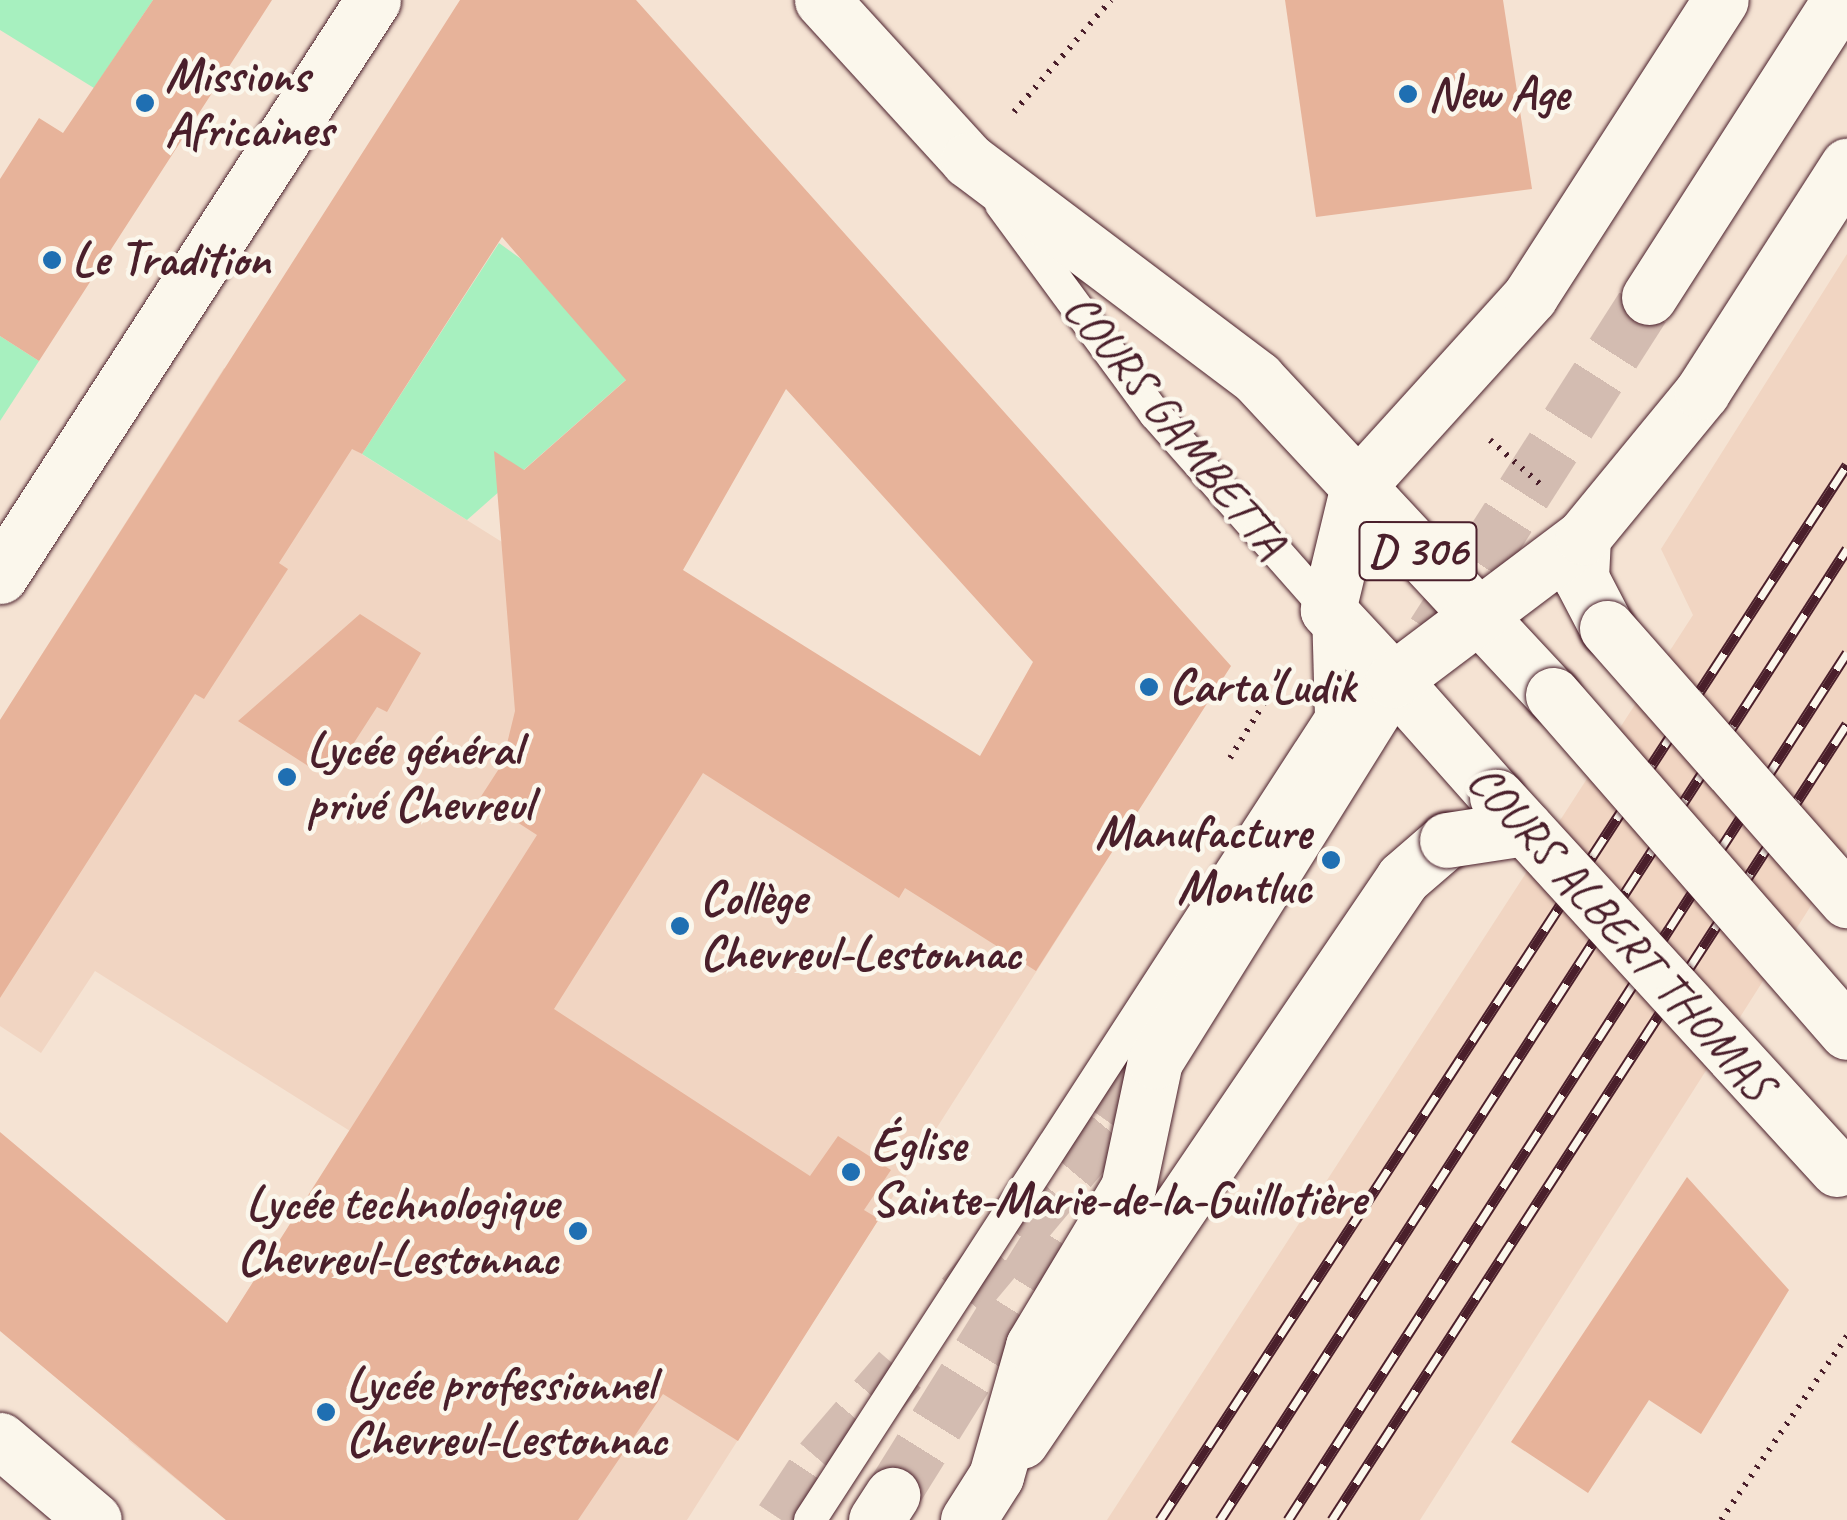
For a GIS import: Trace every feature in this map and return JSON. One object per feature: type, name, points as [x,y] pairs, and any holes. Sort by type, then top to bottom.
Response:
[{"type":"main road","points":[[1,572],[373,0]]},
{"type":"main road","name":"COURS GAMBETTA","points":[[822,0],[968,160],[1257,378],[1358,486]]},
{"type":"main road","points":[[1328,610],[1358,486],[1530,296],[1721,0]]},
{"type":"main road","points":[[1649,297],[1840,0]]},
{"type":"main road","points":[[982,1498],[1033,1346],[1128,1188],[1155,1061],[1393,680],[1478,615],[1569,517],[1702,392],[1847,166]]},
{"type":"main road","name":"D 306","points":[[1358,486],[1478,615]]},
{"type":"main road","points":[[1569,517],[1581,578],[1607,628],[1847,900]]},
{"type":"main road","name":"COURS GAMBETTA","points":[[1328,610],[1393,680]]},
{"type":"main road","points":[[1478,615],[1553,695],[1847,1032]]},
{"type":"main road","name":"COURS ALBERT THOMAS","points":[[1393,680],[1844,1175]]},
{"type":"main road","points":[[982,1498],[1231,1140],[1402,878],[1447,840],[1511,812]]},
{"type":"main road","points":[[0,1440],[94,1520]]},
{"type":"lane","name":"COURS GAMBETTA","points":[[968,160],[1155,414],[1328,610]]},
{"type":"lane","points":[[810,1520],[1331,717],[1328,610]]},
{"type":"path","points":[[968,160],[1081,42],[1111,0]]},
{"type":"path","points":[[1484,435],[1569,517]]},
{"type":"path","points":[[1721,1520],[1847,1336]]},
{"type":"shaded area","points":[[1847,254],[1847,849],[1420,1520],[1107,1520],[1693,615],[1661,549]]},
{"type":"shaded area","points":[[224,368],[585,594],[964,785],[1101,870],[687,1520],[226,1520],[128,1440],[227,1323],[350,1131],[95,971],[41,1053],[0,1026],[0,720]]},
{"type":"green space","points":[[0,0],[153,0],[94,88],[0,30]]},
{"type":"green space","points":[[499,243],[521,259],[628,378],[467,520],[362,454]]},
{"type":"green space","points":[[0,336],[39,361],[0,421]]},
{"type":"building","name":"Missions Africaines","points":[[153,0],[272,0],[39,361],[0,336],[0,179],[39,118],[63,133]]},
{"type":"building","points":[[460,0],[636,0],[1231,666],[1036,971],[905,888],[899,898],[703,773],[554,1009],[810,1176],[838,1136],[891,1170],[864,1210],[879,1219],[738,1441],[663,1394],[578,1520],[226,1520],[0,1331],[0,1132],[227,1323],[537,835],[480,798],[502,764],[515,711],[494,451],[524,470],[626,380],[502,237],[362,454],[352,449],[279,563],[288,569],[204,699],[195,694],[0,998],[0,720]],"holes":[[[786,389],[1033,662],[980,756],[683,570]]]},
{"type":"building","name":"New Age","points":[[1285,0],[1503,0],[1532,189],[1316,217]]},
{"type":"building","points":[[360,614],[421,653],[387,712],[377,707],[330,780],[238,721]]},
{"type":"building","points":[[1687,1177],[1789,1290],[1701,1434],[1649,1400],[1588,1493],[1511,1442]]},
{"type":"tunnel","points":[[1434,633],[1649,297]]},
{"type":"tunnel","points":[[963,1296],[1109,1122],[1159,1052]]},
{"type":"tunnel","points":[[892,1495],[1062,1222]]},
{"type":"tunnel","points":[[782,1520],[821,1461],[900,1369]]},
{"type":"railway","points":[[1160,1520],[1847,465]]},
{"type":"railway","points":[[1220,1520],[1847,549]]},
{"type":"railway","points":[[1288,1520],[1847,653]]},
{"type":"railway","points":[[1332,1520],[1847,724]]},
{"type":"place","name":"New Age","points":[[1408,94]]},
{"type":"place","name":"Missions Africaines","points":[[145,103]]},
{"type":"place","name":"Le Tradition","points":[[52,260]]},
{"type":"place","name":"Carta'Ludik","points":[[1149,687]]},
{"type":"place","name":"Lycée général privé Chevreul","points":[[287,777]]},
{"type":"place","name":"Manufacture Montluc","points":[[1331,860]]},
{"type":"place","name":"Collège Chevreul-Lestonnac","points":[[680,926]]},
{"type":"place","name":"Église Sainte-Marie-de-la-Guillotière","points":[[851,1172]]},
{"type":"place","name":"Lycée technologique Chevreul-Lestonnac","points":[[578,1231]]},
{"type":"place","name":"Lycée professionnel Chevreul-Lestonnac","points":[[326,1412]]}]
